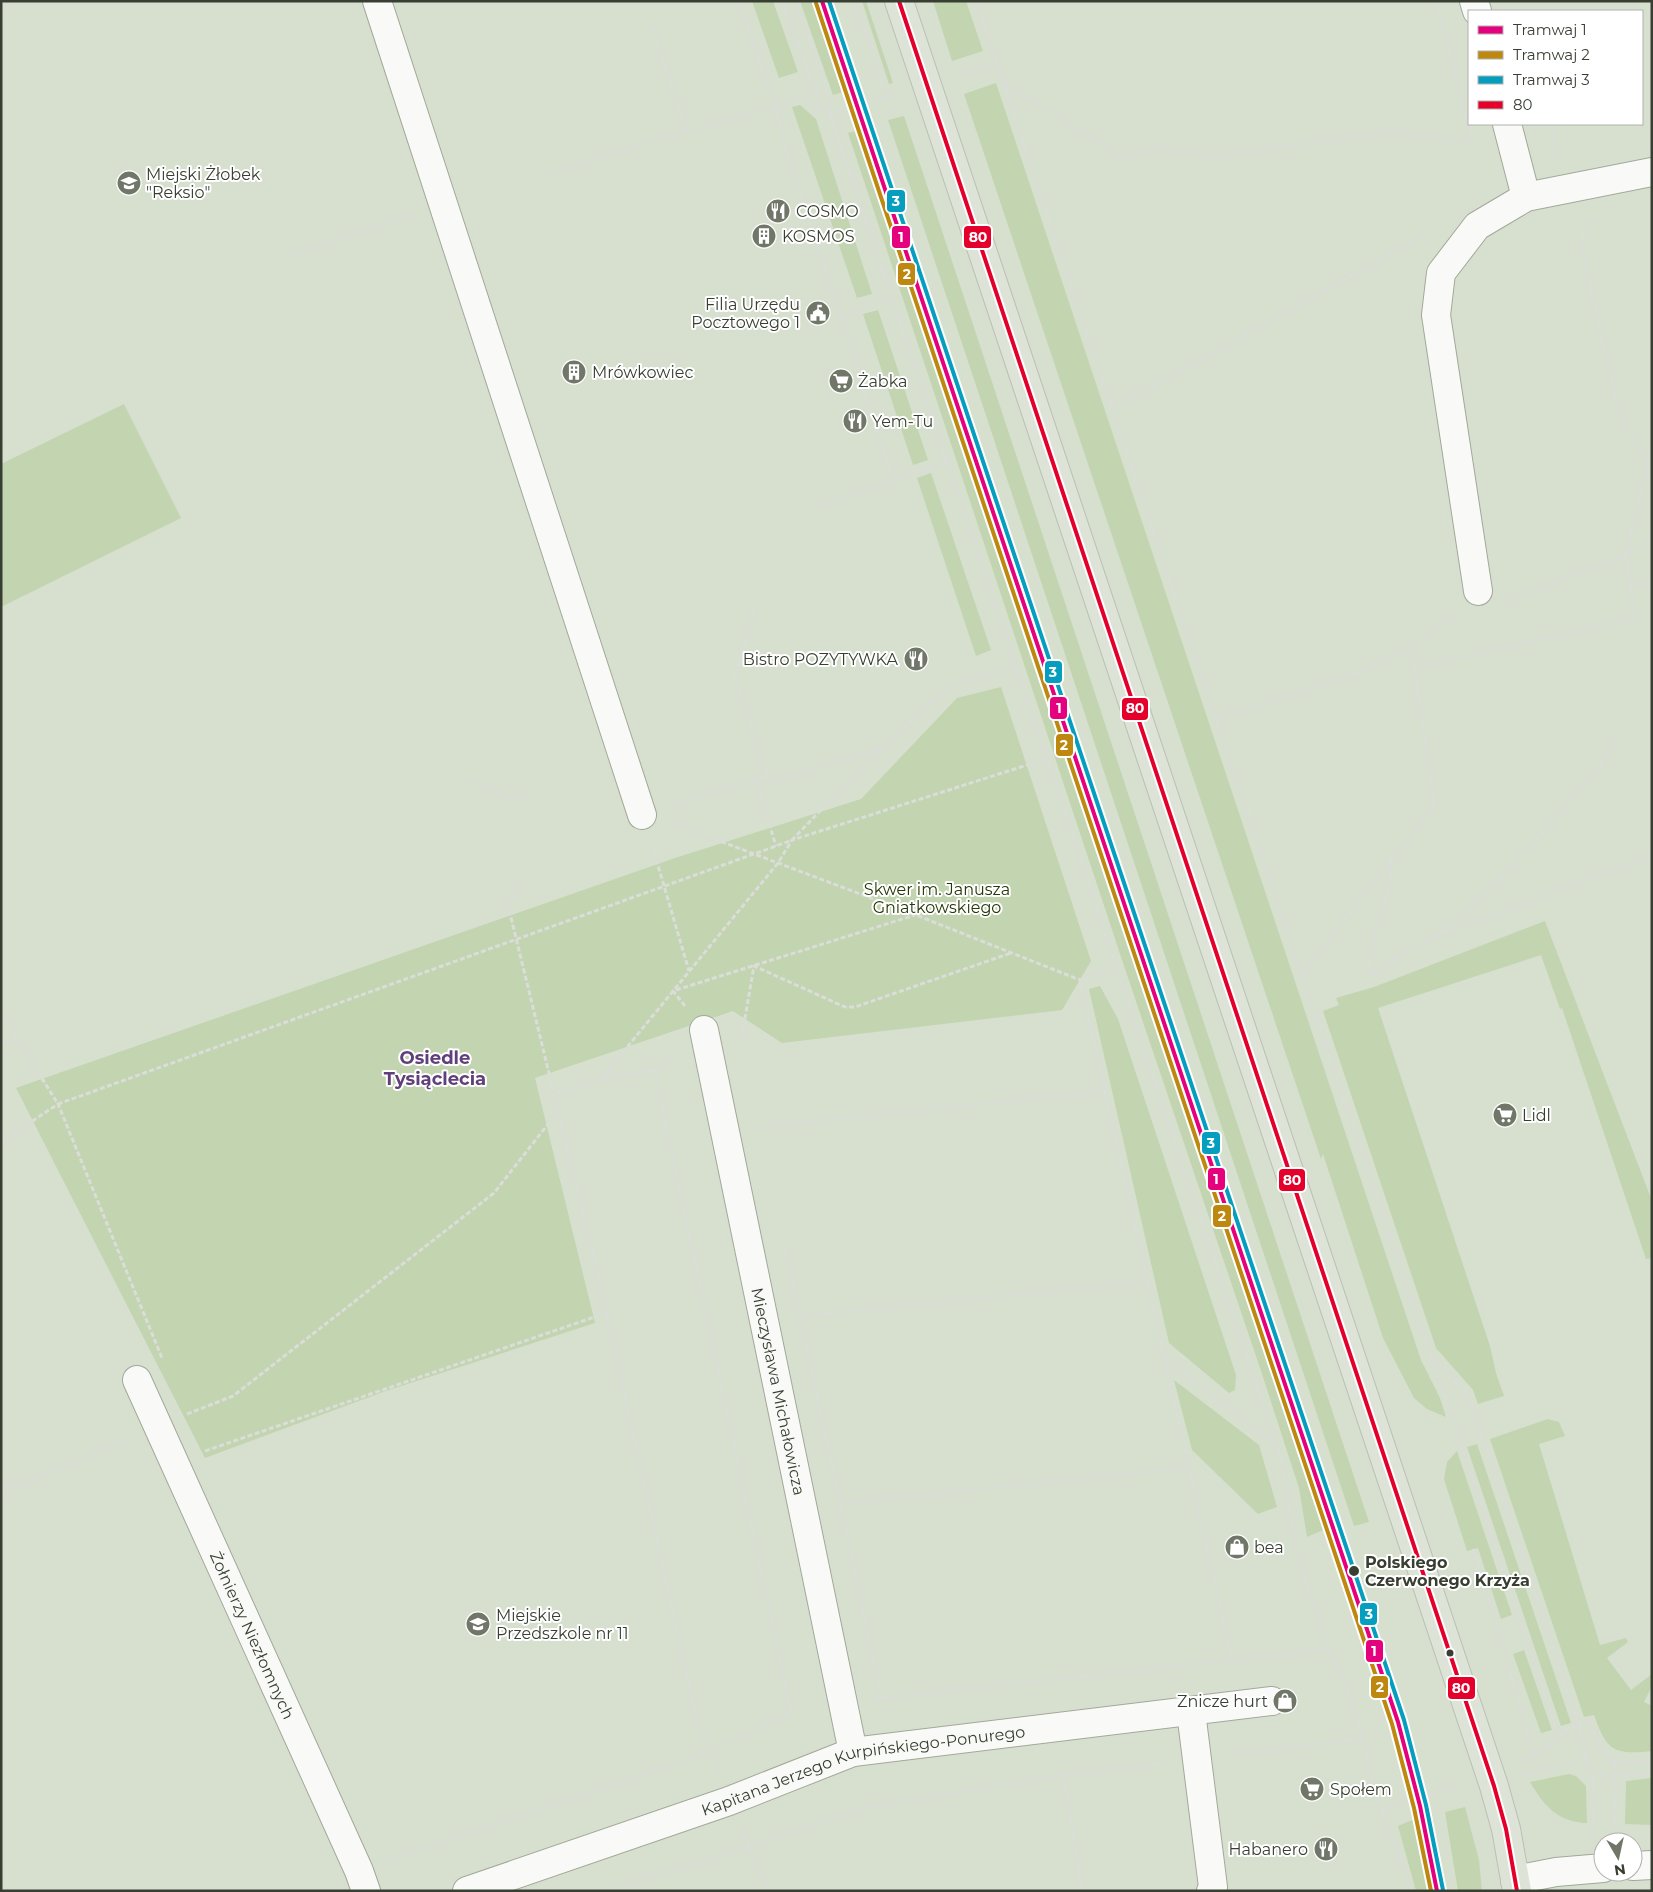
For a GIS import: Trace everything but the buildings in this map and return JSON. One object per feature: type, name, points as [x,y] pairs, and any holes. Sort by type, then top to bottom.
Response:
[{"type":"main road","points":[[899,1],[1494,1786],[1506,1829],[1516,1885]]},
{"type":"street","points":[[377,1],[654,818]]},
{"type":"street","points":[[1507,125],[1526,197]]},
{"type":"street","points":[[1490,597],[1448,400],[1436,315],[1442,273],[1477,226],[1526,197],[1652,172]]},
{"type":"street","name":"Mieczysława Michałowicza","points":[[704,1030],[853,1752]]},
{"type":"street","name":"Żołnierzy Niezłomnych","points":[[137,1380],[362,1881]]},
{"type":"street","name":"Kapitana Jerzego Kurpińskiego-Ponurego","points":[[467,1891],[729,1801],[853,1752],[1272,1701]]},
{"type":"street","points":[[1190,1712],[1198,1759],[1213,1887],[1211,1891]]},
{"type":"street","points":[[1516,1885],[1556,1872],[1593,1869]]},
{"type":"path","points":[[740,1],[893,480]]},
{"type":"path","points":[[782,1],[821,108]]},
{"type":"path","points":[[795,1],[822,77],[830,104],[830,115],[1282,1464],[1296,1550],[1330,1649],[1350,1697],[1363,1738],[1381,1810],[1406,1872],[1409,1891]]},
{"type":"path","points":[[855,1],[887,97]]},
{"type":"path","points":[[978,1],[997,63],[1410,1298],[1445,1394],[1559,1737]]},
{"type":"path","points":[[1436,1],[1468,124]]},
{"type":"path","points":[[652,27],[687,130]]},
{"type":"path","points":[[957,75],[997,63]]},
{"type":"path","points":[[1004,83],[1128,160],[1154,148],[1218,156],[1396,131],[1473,143]]},
{"type":"path","points":[[830,115],[897,94]]},
{"type":"path","points":[[552,172],[687,130],[801,99],[821,108],[830,115]]},
{"type":"path","points":[[1468,125],[1473,143],[1479,150]]},
{"type":"path","points":[[1414,668],[1635,618],[1626,554],[1649,460],[1630,435],[1617,404],[1610,376],[1581,244],[1594,210]]},
{"type":"path","points":[[293,255],[413,216]]},
{"type":"path","points":[[1112,407],[1174,375],[1435,228]]},
{"type":"path","points":[[842,317],[892,297]]},
{"type":"path","points":[[808,508],[947,462]]},
{"type":"path","points":[[1490,597],[1626,554],[1652,537]]},
{"type":"path","points":[[1631,585],[1652,579]]},
{"type":"path","points":[[754,610],[735,676],[770,784],[881,748]]},
{"type":"path","points":[[1216,718],[1337,681],[1402,654],[1443,623],[1467,615]]},
{"type":"path","points":[[1302,975],[1435,805],[1411,646]]},
{"type":"path","points":[[601,1079],[778,862],[792,840],[881,748],[949,688],[1015,666]]},
{"type":"path","points":[[1439,935],[1509,870],[1598,771],[1612,744],[1622,731]]},
{"type":"path","points":[[1,1142],[58,1104],[792,840],[1046,759]]},
{"type":"path","points":[[654,818],[767,776]]},
{"type":"path","points":[[756,780],[776,846]]},
{"type":"path","points":[[466,781],[514,799],[536,793]]},
{"type":"path","points":[[654,818],[916,914],[1080,980],[1116,968]]},
{"type":"path","points":[[654,818],[665,885],[689,972]]},
{"type":"path","points":[[1390,862],[1392,878],[1374,936],[1368,973],[1372,976],[1405,950],[1439,935],[1652,856]]},
{"type":"path","points":[[521,884],[508,905],[559,1110],[606,1312],[699,1730],[713,1750],[729,1801],[768,1891]]},
{"type":"path","points":[[673,991],[916,914]]},
{"type":"path","points":[[754,966],[845,1007],[855,1007],[1011,953]]},
{"type":"path","points":[[740,1042],[754,966]]},
{"type":"path","points":[[1080,980],[1232,1661]]},
{"type":"path","points":[[1,1014],[58,1104],[163,1360]]},
{"type":"path","points":[[555,1094],[601,1079],[654,1070],[704,1030]]},
{"type":"path","points":[[1,1043],[18,1040]]},
{"type":"path","points":[[362,1881],[713,1750],[791,1712],[654,1070]]},
{"type":"path","points":[[759,1127],[1105,1091]]},
{"type":"path","points":[[1,1490],[37,1478],[158,1425],[233,1396],[494,1193],[559,1110]]},
{"type":"path","points":[[757,1117],[761,1136]]},
{"type":"path","points":[[783,1240],[882,1699]]},
{"type":"path","points":[[800,1316],[1147,1281]]},
{"type":"path","points":[[202,1452],[606,1312]]},
{"type":"path","points":[[1431,1356],[1468,1396],[1578,1724],[1594,1788],[1593,1826]]},
{"type":"path","points":[[1164,1357],[1274,1444]]},
{"type":"path","points":[[840,1503],[1189,1468]]},
{"type":"path","points":[[1473,1549],[1499,1631],[1533,1755]]},
{"type":"path","points":[[874,1699],[1330,1649]]},
{"type":"path","points":[[1521,1760],[1544,1750],[1566,1730],[1590,1720],[1598,1743],[1605,1754],[1612,1760],[1622,1764],[1652,1760]]},
{"type":"path","points":[[604,1891],[749,1848],[864,1808],[1064,1775],[1363,1738]]},
{"type":"path","points":[[1526,1775],[1586,1757]]},
{"type":"path","points":[[1612,1760],[1616,1776],[1614,1827]]},
{"type":"path","points":[[1592,1776],[1652,1774]]},
{"type":"path","points":[[1064,1775],[1082,1891]]},
{"type":"path","points":[[1381,1810],[1459,1786]]},
{"type":"green space","points":[[752,1],[773,1],[798,72],[779,78]]},
{"type":"green space","points":[[800,1],[814,1],[846,91],[833,95]]},
{"type":"green space","points":[[862,1],[866,1],[893,83],[889,84]]},
{"type":"green space","points":[[933,1],[966,1],[983,51],[952,61]]},
{"type":"green space","points":[[996,83],[1421,1360],[1440,1398],[1446,1417],[1427,1409],[1414,1398],[1383,1338],[1323,1154],[1321,1159],[964,94]]},
{"type":"green space","points":[[800,105],[816,119],[872,294],[857,298],[792,107]]},
{"type":"green space","points":[[904,116],[1369,1522],[1354,1526],[888,120]]},
{"type":"green space","points":[[860,130],[1323,1530],[1307,1537],[1299,1488],[1262,1374],[1122,960],[848,133]]},
{"type":"green space","points":[[878,310],[928,460],[913,465],[863,314]]},
{"type":"green space","points":[[124,404],[181,518],[1,607],[1,464]]},
{"type":"green space","points":[[931,473],[991,650],[976,656],[917,478]]},
{"type":"green space","name":"Skwer im. Janusza Gniatkowskiego","points":[[1001,687],[1091,961],[1062,1010],[782,1043],[733,1011],[535,1078],[595,1323],[386,1391],[205,1458],[16,1088],[678,857],[861,799],[957,698]]},
{"type":"green space","points":[[1545,921],[1652,1201],[1652,1258],[1646,1259],[1562,1008],[1560,1009],[1541,955],[1378,1008],[1490,1346],[1496,1373],[1504,1396],[1478,1404],[1473,1390],[1436,1348],[1323,1011],[1339,1005],[1336,998],[1374,987]]},
{"type":"green space","points":[[1100,986],[1118,1019],[1236,1375],[1235,1390],[1229,1393],[1169,1343],[1089,989]]},
{"type":"green space","points":[[1174,1380],[1259,1445],[1277,1507],[1258,1514],[1192,1450]]},
{"type":"green space","points":[[1548,1419],[1559,1422],[1565,1436],[1539,1444],[1600,1645],[1626,1638],[1628,1642],[1607,1658],[1631,1690],[1652,1674],[1652,1686],[1644,1702],[1652,1706],[1652,1751],[1628,1752],[1613,1748],[1603,1736],[1594,1715],[1584,1717],[1490,1439]]},
{"type":"green space","points":[[1477,1444],[1571,1723],[1561,1726],[1467,1447]]},
{"type":"green space","points":[[1457,1451],[1512,1615],[1501,1619],[1478,1548],[1467,1551],[1444,1479],[1447,1462]]},
{"type":"green space","points":[[1524,1650],[1552,1730],[1541,1733],[1513,1654]]},
{"type":"green space","points":[[1569,1774],[1576,1776],[1586,1786],[1587,1823],[1568,1820],[1553,1811],[1530,1782]]},
{"type":"green space","points":[[1652,1778],[1652,1825],[1625,1824],[1626,1781]]},
{"type":"green space","points":[[1465,1807],[1479,1860],[1482,1891],[1458,1891],[1445,1812]]},
{"type":"green space","points":[[1415,1819],[1432,1891],[1416,1891],[1398,1826]]},
{"type":"tram line","name":"1","points":[[822,1],[1398,1722],[1420,1806],[1437,1891]]},
{"type":"tram line","name":"3","points":[[829,1],[1404,1720],[1426,1805],[1443,1890]]},
{"type":"tram line","name":"2","points":[[816,3],[1392,1724],[1414,1808],[1431,1891]]},
{"type":"transit line","name":"80","points":[[899,1],[1494,1786],[1506,1829],[1517,1891]]},
{"type":"place","name":"Miejski Żłobek \"Reksio\"","points":[[129,183]]},
{"type":"place","name":"COSMO","points":[[778,211]]},
{"type":"place","name":"KOSMOS","points":[[764,236]]},
{"type":"place","name":"Filia Urzędu Pocztowego 1","points":[[818,313]]},
{"type":"place","name":"Mrówkowiec","points":[[574,372]]},
{"type":"place","name":"Żabka","points":[[841,381]]},
{"type":"place","name":"Yem-Tu","points":[[855,421]]},
{"type":"place","name":"Bistro POZYTYWKA","points":[[916,659]]},
{"type":"place","name":"Lidl","points":[[1505,1115]]},
{"type":"place","name":"bea","points":[[1237,1547]]},
{"type":"place","name":"Polskiego Czerwonego Krzyża","points":[[1354,1571]]},
{"type":"place","name":"Miejskie Przedszkole nr 11","points":[[478,1624]]},
{"type":"place","name":"Znicze hurt","points":[[1285,1701]]},
{"type":"place","name":"Społem","points":[[1312,1789]]},
{"type":"place","name":"Habanero","points":[[1326,1849]]},
{"type":"district","name":"Osiedle Tysiąclecia","points":[[435,1068]]}]
